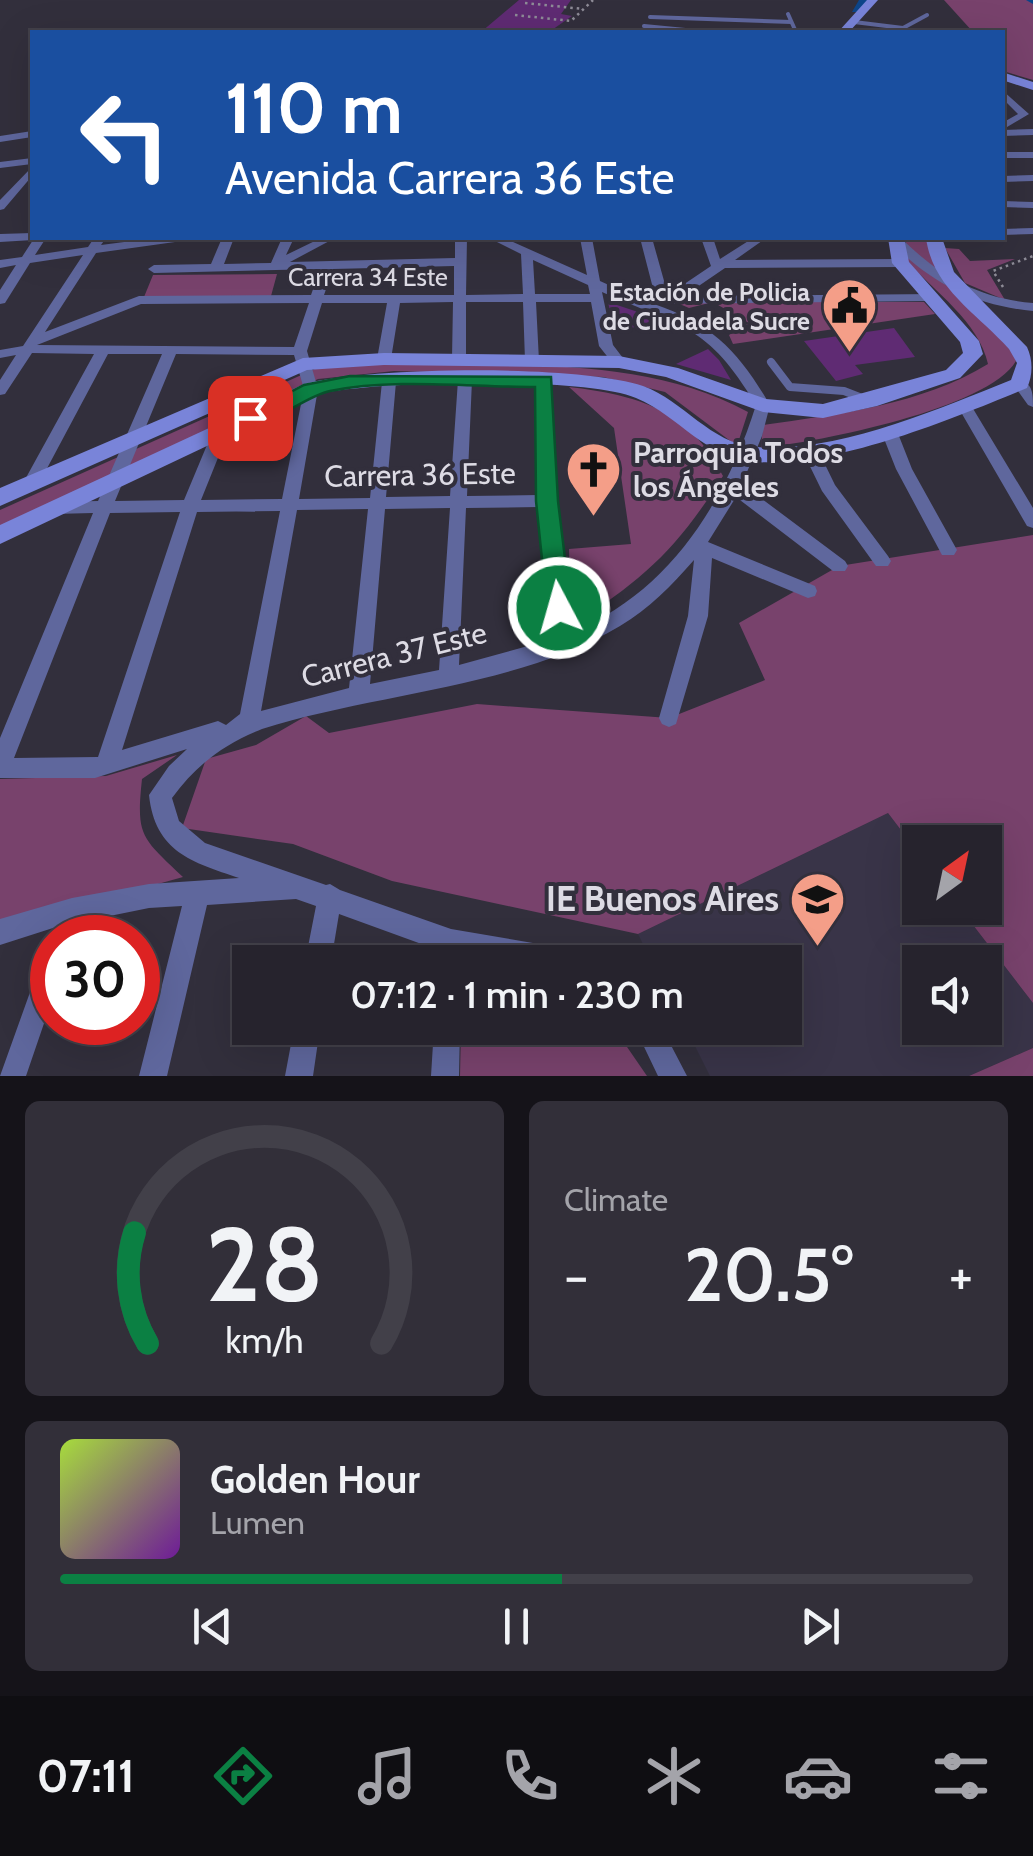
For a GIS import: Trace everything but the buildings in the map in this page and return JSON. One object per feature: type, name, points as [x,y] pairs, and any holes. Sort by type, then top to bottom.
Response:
[{"type":"street","points":[[844,30],[874,0]]},
{"type":"street","points":[[1005,77],[1033,86]]},
{"type":"street","points":[[1005,96],[1024,114],[1005,128]]},
{"type":"street","points":[[1005,130],[1033,132]]},
{"type":"street","points":[[0,139],[30,134]]},
{"type":"street","points":[[1005,155],[1033,155]]},
{"type":"street","points":[[0,165],[30,161]]},
{"type":"street","points":[[0,207],[30,172]]},
{"type":"street","points":[[1005,179],[1033,178]]},
{"type":"street","points":[[1005,204],[1033,205]]},
{"type":"street","points":[[1005,232],[1033,232]]},
{"type":"street","points":[[0,238],[30,237]]},
{"type":"street","points":[[0,300],[35,240]]},
{"type":"street","points":[[0,264],[98,244],[145,240]]},
{"type":"street","points":[[0,354],[139,300],[167,240]]},
{"type":"street","points":[[216,268],[227,240]]},
{"type":"street","points":[[276,264],[287,240]]},
{"type":"street","points":[[276,264],[326,240]]},
{"type":"street","points":[[450,673],[462,369],[461,240]]},
{"type":"street","points":[[499,240],[597,292]]},
{"type":"street","points":[[586,240],[606,346],[620,362]]},
{"type":"street","points":[[647,240],[666,300],[757,240]]},
{"type":"street","points":[[708,240],[716,264]]},
{"type":"street","points":[[0,535],[311,389],[350,381],[389,382],[532,361],[620,362],[672,372],[763,405],[823,411],[869,402],[952,374],[973,354],[969,341],[901,263],[896,240]]},
{"type":"street","points":[[897,240],[911,256],[961,290],[1025,307],[1033,326]]},
{"type":"street","points":[[28,346],[384,359],[544,381],[611,384],[660,397],[723,447],[748,456],[780,457],[1028,392],[1028,353],[942,271],[934,240]]},
{"type":"street","points":[[0,392],[98,244]]},
{"type":"street","points":[[527,253],[532,361]]},
{"type":"street","points":[[154,269],[460,262]]},
{"type":"street","points":[[716,264],[901,263]]},
{"type":"street","points":[[250,720],[311,389],[302,358],[328,264]]},
{"type":"street","name":"Carrera 34 Este","points":[[139,300],[529,300],[597,292],[631,300],[932,297]]},
{"type":"street","points":[[384,359],[394,299]]},
{"type":"street","points":[[631,300],[688,320],[734,354],[763,405],[748,456],[701,546],[698,616],[670,718]]},
{"type":"street","points":[[30,484],[104,350]]},
{"type":"street","points":[[0,767],[101,507],[136,437],[171,350]]},
{"type":"street","points":[[0,498],[302,358]]},
{"type":"street","points":[[544,381],[547,501],[563,644]]},
{"type":"street","points":[[358,695],[381,500],[389,382]]},
{"type":"street","points":[[965,407],[1033,522]]},
{"type":"street","points":[[889,431],[904,469],[948,550]]},
{"type":"street","points":[[107,763],[190,507],[220,433]]},
{"type":"street","points":[[810,448],[828,487],[882,561]]},
{"type":"street","points":[[733,486],[839,566]]},
{"type":"street","name":"Carrera 36 Este","points":[[53,508],[289,506],[381,500],[547,501]]},
{"type":"street","points":[[701,546],[808,591]]},
{"type":"street","name":"Carrera 37 Este","points":[[0,767],[67,772],[250,720],[563,644],[617,618],[701,546]]},
{"type":"street","name":"Carrera 37 Este","points":[[250,720],[189,757],[160,795],[162,819],[176,838],[198,852],[330,896],[435,945]]},
{"type":"street","points":[[0,932],[72,910],[150,896],[302,886]]},
{"type":"street","points":[[153,1076],[196,895]]},
{"type":"street","points":[[321,945],[330,896]]},
{"type":"street","points":[[70,915],[72,910]]},
{"type":"street","points":[[12,1076],[30,1026]]},
{"type":"street","points":[[299,1076],[304,1045]]},
{"type":"street","points":[[444,1076],[446,1045]]},
{"type":"street","points":[[657,1045],[673,1076]]},
{"type":"lane","points":[[788,14],[795,30]]},
{"type":"lane","points":[[854,22],[906,29],[919,26],[927,15]]},
{"type":"lane","points":[[650,17],[791,22]]},
{"type":"lane","points":[[644,26],[685,30]]},
{"type":"lane","points":[[771,362],[790,387],[844,391],[869,402]]},
{"type":"path","points":[[515,15],[571,21],[593,0]]},
{"type":"path","points":[[525,3],[583,9]]},
{"type":"path","points":[[993,271],[1033,256]]},
{"type":"shaded area","points":[[944,0],[1033,0],[1033,80],[1005,72],[1005,30],[971,30]]},
{"type":"shaded area","points":[[906,240],[928,240],[950,287],[1001,339],[1016,361],[999,378],[938,408],[821,439],[761,448],[763,425],[850,412],[907,398],[988,364],[965,321],[906,260]]},
{"type":"shaded area","points":[[945,248],[959,249],[970,261],[1015,259],[987,270],[1005,300],[965,283]]},
{"type":"shaded area","points":[[277,274],[271,296],[144,297],[153,275]]},
{"type":"shaded area","points":[[675,302],[713,302],[689,308]]},
{"type":"shaded area","points":[[713,302],[924,302],[935,314],[733,344],[729,335],[749,323]]},
{"type":"shaded area","points":[[381,363],[521,365],[616,372],[706,393],[748,412],[737,446],[665,392],[603,377],[394,371],[318,379],[0,526],[0,510],[317,368]]},
{"type":"shaded area","points":[[569,387],[618,395],[659,410],[695,435],[723,476],[689,525],[657,561],[571,627],[569,549],[631,544],[614,428]]},
{"type":"shaded area","points":[[1033,535],[1033,1003],[1002,963],[1002,945],[988,945],[973,925],[1002,925],[1002,825],[902,825],[902,831],[888,813],[638,934],[392,881],[293,844],[182,828],[206,759],[256,745],[306,716],[329,733],[477,704],[669,718],[765,680],[739,623],[839,566]]},
{"type":"shaded area","points":[[177,755],[142,779],[140,813],[150,843],[183,877],[47,915],[30,915],[30,920],[0,928],[0,779],[106,776]]},
{"type":"shaded area","name":"IE Buenos Aires","points":[[888,813],[902,831],[902,925],[973,925],[988,945],[902,945],[902,1045],[1002,1045],[1002,963],[1033,1003],[1033,1048],[969,1076],[710,1076],[694,1045],[802,1045],[802,945],[644,945],[638,934]]},
{"type":"shaded area","points":[[461,1045],[626,1045],[647,1076],[460,1076]]},
{"type":"shaded area","points":[[1033,1048],[1033,1076],[969,1076]]},
{"type":"waterway","points":[[855,10],[864,0]]},
{"type":"place","name":"Estación de Policia de Ciudadela Sucre","points":[[849,355]]},
{"type":"place","name":"Parroquia Todos los Ángeles","points":[[594,519]]},
{"type":"place","name":"IE Buenos Aires","points":[[818,948]]},
{"type":"route","points":[[250,418],[311,389],[350,381],[544,381],[547,501],[559,608]]}]
